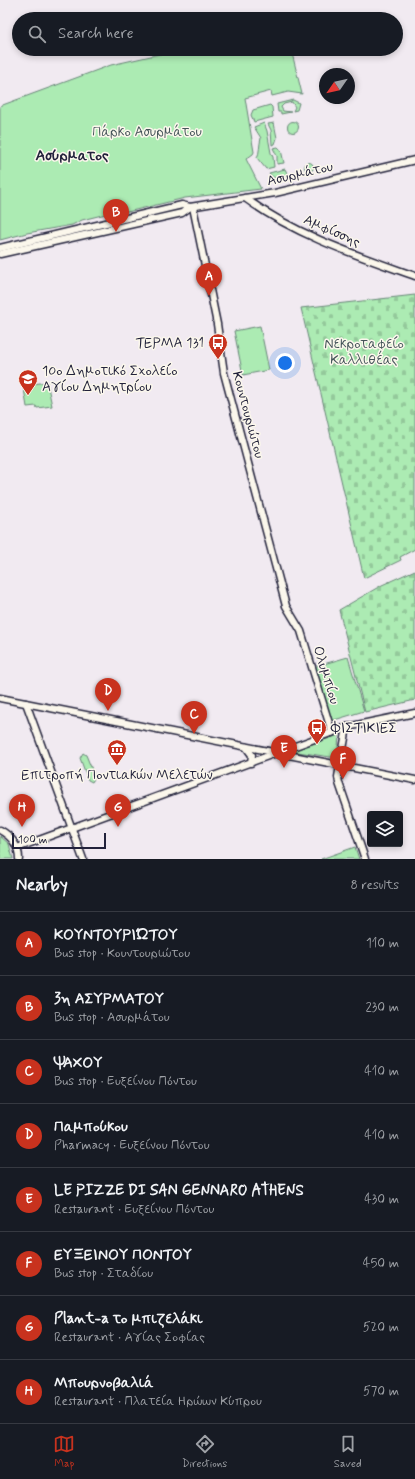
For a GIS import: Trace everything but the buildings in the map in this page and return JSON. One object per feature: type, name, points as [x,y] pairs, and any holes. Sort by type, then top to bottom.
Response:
[{"type":"street","name":"Ασυρμάτου","points":[[0,248],[182,205],[191,207],[275,193],[415,160]]},
{"type":"street","name":"Αμφίσσης","points":[[245,198],[268,214],[328,244],[415,276]]},
{"type":"street","name":"Ασυρμάτου","points":[[0,254],[182,213],[191,207]]},
{"type":"street","name":"Κουντουριώτου","points":[[191,207],[217,324],[224,374],[286,606],[297,625]]},
{"type":"street","name":"Ολυμπίου","points":[[297,625],[332,733]]},
{"type":"street","points":[[0,698],[276,754],[341,762],[415,780]]},
{"type":"street","points":[[26,704],[83,859]]},
{"type":"street","points":[[17,848],[347,727],[415,713]]},
{"type":"street","points":[[347,727],[339,783],[365,859]]},
{"type":"street","points":[[246,747],[252,755],[251,763]]},
{"type":"street","points":[[0,830],[12,839],[17,848],[20,859]]},
{"type":"green space","name":"Πάρκο Ασυρμάτου","points":[[151,56],[293,56],[302,94],[288,92],[272,96],[271,91],[245,98],[254,152],[246,159],[261,189],[185,198],[127,212],[122,210],[82,220],[72,225],[27,233],[0,240],[0,106],[111,65]]},
{"type":"green space","points":[[293,100],[299,103],[297,110],[293,111],[295,107],[292,102],[284,104],[281,107],[283,111],[291,112],[281,114],[281,112],[278,112],[277,104]]},
{"type":"green space","points":[[270,105],[272,107],[273,117],[254,122],[251,115],[253,110]]},
{"type":"green space","points":[[293,121],[297,123],[299,127],[297,131],[293,133],[289,131],[287,127],[289,123]]},
{"type":"green space","points":[[264,123],[273,157],[274,167],[266,169],[257,158],[261,138],[254,127]]},
{"type":"green space","points":[[274,123],[277,138],[275,144],[272,145],[271,130],[268,124]]},
{"type":"green space","points":[[278,147],[281,150],[284,163],[277,164],[277,156],[273,148]]},
{"type":"green space","points":[[307,163],[311,163],[313,167],[311,171],[307,171],[305,169],[305,165]]},
{"type":"green space","points":[[285,169],[288,175],[280,178],[273,177],[269,173]]},
{"type":"green space","name":"Νεκροταφείο Καλλιθέας","points":[[415,295],[415,549],[400,557],[401,560],[364,578],[301,308]]},
{"type":"green space","points":[[260,326],[269,370],[243,375],[234,331]]},
{"type":"green space","points":[[47,382],[52,406],[37,408],[36,406],[27,407],[24,389],[33,387],[33,384]]},
{"type":"green space","points":[[415,570],[415,700],[365,712],[339,610],[382,585]]},
{"type":"green space","points":[[348,657],[364,711],[331,721],[313,667]]},
{"type":"green space","points":[[339,735],[337,758],[291,751]]},
{"type":"green space","points":[[83,753],[86,755],[95,777],[92,782],[88,780],[80,758]]},
{"type":"green space","points":[[0,836],[9,844],[13,859],[0,859]]},
{"type":"green space","points":[[355,847],[359,859],[321,859]]},
{"type":"place","name":"3η ΑΣΥΡΜΑΤΟΥ","points":[[116,232]]},
{"type":"place","name":"ΚΟΥΝΤΟΥΡΙΏΤΟΥ","points":[[209,296]]},
{"type":"place","name":"ΤΕΡΜΑ 131","points":[[218,360]]},
{"type":"place","name":"10ο Δημοτικό Σχολείο Αγίου Δημητρίου","points":[[28,396]]},
{"type":"place","name":"Παμπούκου","points":[[108,711]]},
{"type":"place","name":"ΨΑΧΟΥ","points":[[194,734]]},
{"type":"place","name":"ΦΙΣΤΙΚΙΕΣ","points":[[317,745]]},
{"type":"place","name":"Επιτροπή Ποντιακών Μελετών","points":[[117,766]]},
{"type":"place","name":"LE PIZZE DI SAN GENNARO ATHENS","points":[[284,768]]},
{"type":"place","name":"ΕΥΞΕΙΝΟΥ ΠΟΝΤΟΥ","points":[[343,779]]},
{"type":"place","name":"Μπουρνοβαλιά","points":[[22,827]]},
{"type":"place","name":"Plant-a το μπιζελάκι","points":[[118,827]]},
{"type":"district","name":"Ασύρματος","points":[[72,156]]}]
